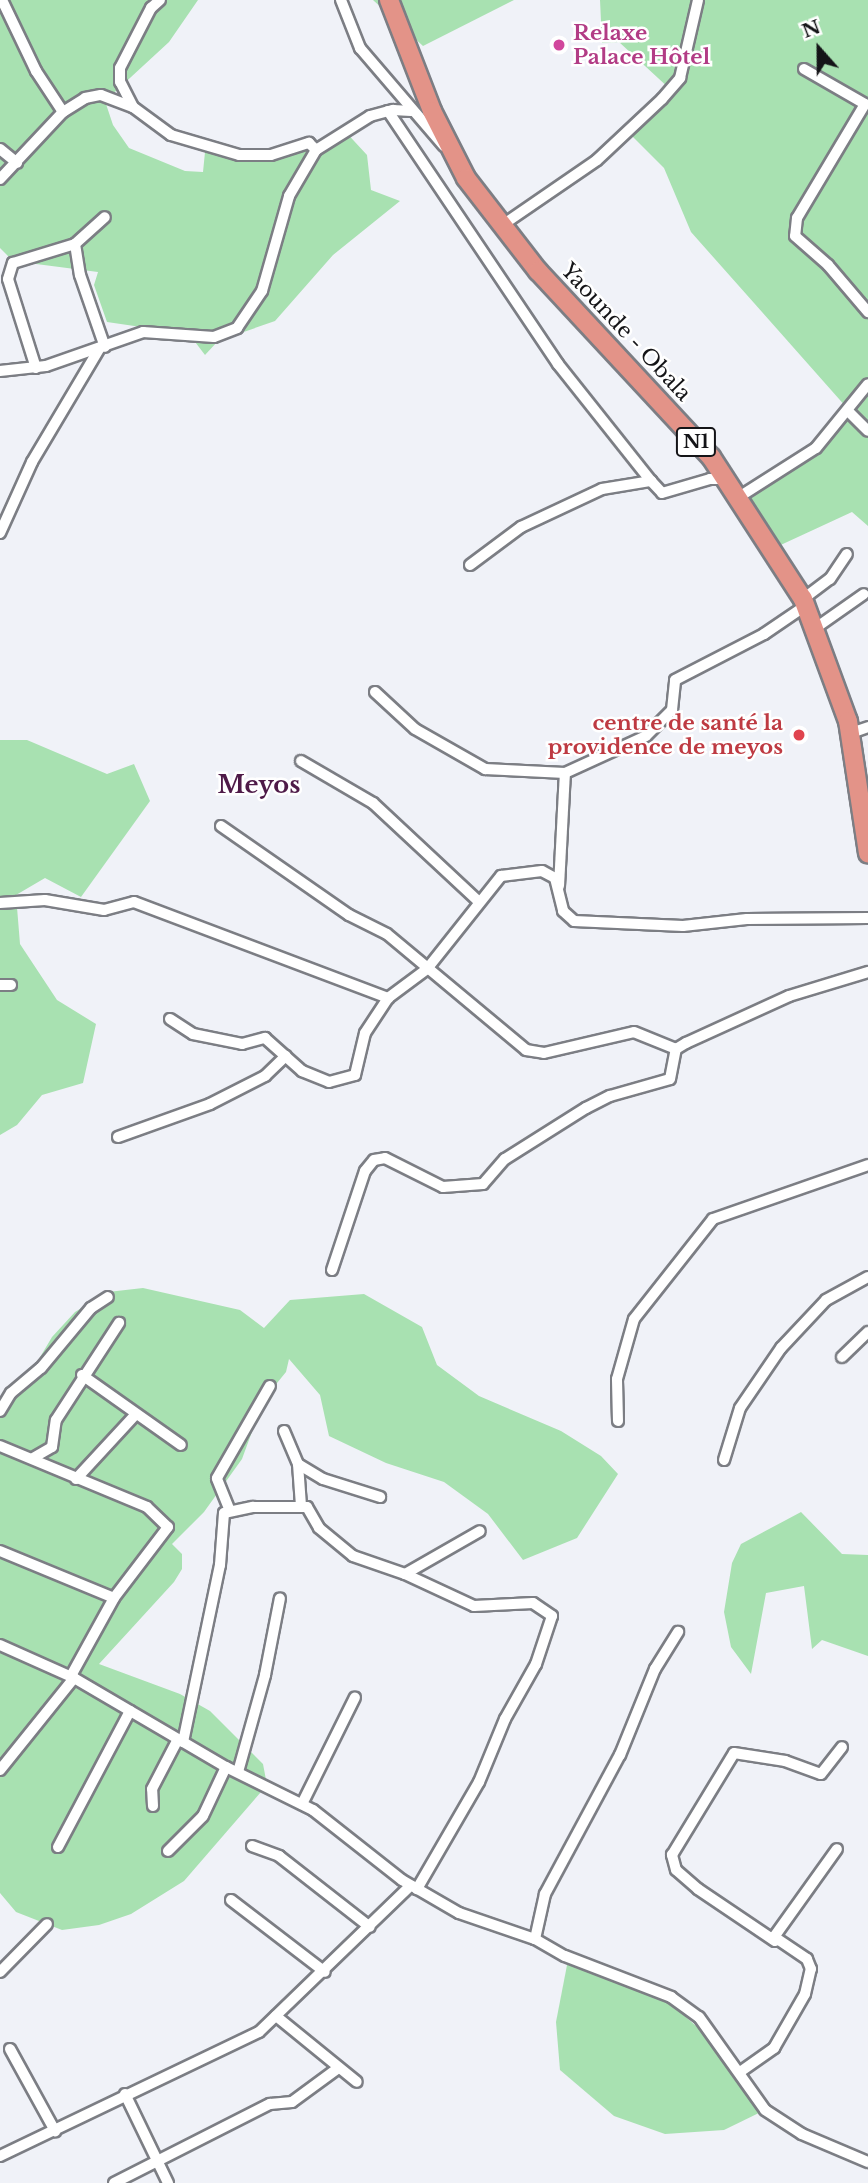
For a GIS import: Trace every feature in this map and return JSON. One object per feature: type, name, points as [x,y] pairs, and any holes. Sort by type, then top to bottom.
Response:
[{"type":"highway","name":"Yaounde - Obala","points":[[389,0],[399,34],[452,153],[500,226],[727,479],[804,603],[817,627],[851,733],[868,854]]},
{"type":"street","points":[[2,0],[36,71],[63,112]]},
{"type":"street","points":[[132,107],[120,82],[120,68],[151,8],[160,0]]},
{"type":"street","points":[[341,0],[360,48],[411,111],[452,153]]},
{"type":"street","points":[[500,226],[597,160],[662,99],[680,78],[698,0]]},
{"type":"street","points":[[804,69],[865,104],[797,218],[795,236],[828,265],[868,312]]},
{"type":"street","points":[[0,179],[63,112],[85,97],[101,95],[132,107],[172,135],[239,155],[271,155],[309,143],[316,150]]},
{"type":"street","points":[[0,371],[36,368],[143,332],[214,337],[237,328],[262,291],[289,196],[316,150],[370,116],[388,111],[411,111]]},
{"type":"street","points":[[388,111],[558,364],[662,493],[710,479],[727,479]]},
{"type":"street","points":[[0,149],[17,163]]},
{"type":"street","points":[[36,368],[8,279],[13,263],[75,244],[105,217]]},
{"type":"street","points":[[0,533],[33,462],[102,348],[80,275],[75,244]]},
{"type":"street","points":[[740,497],[816,448],[868,384]]},
{"type":"street","points":[[848,411],[868,431]]},
{"type":"street","points":[[470,565],[533,522],[602,489],[651,481]]},
{"type":"street","points":[[375,692],[415,729],[485,769],[565,773],[646,736],[672,710],[675,680],[764,634],[830,579],[847,554]]},
{"type":"street","points":[[817,627],[864,594]]},
{"type":"street","points":[[851,733],[868,727]]},
{"type":"street","points":[[300,761],[373,803],[479,902]]},
{"type":"street","points":[[565,773],[559,886],[563,911],[574,921],[683,926],[747,919],[868,918]]},
{"type":"street","points":[[221,827],[349,915],[387,934],[526,1050],[544,1053],[634,1032],[676,1049],[789,996],[868,972]]},
{"type":"street","points":[[170,1020],[193,1034],[242,1044],[265,1038],[302,1071],[329,1082],[355,1075],[365,1033],[388,998],[427,969],[501,876],[542,870],[559,886]]},
{"type":"street","points":[[0,903],[45,900],[104,910],[134,902],[388,998]]},
{"type":"street","points":[[0,985],[11,985]]},
{"type":"street","points":[[332,1270],[365,1171],[374,1160],[385,1158],[443,1187],[483,1184],[505,1159],[586,1108],[610,1096],[670,1079],[676,1049]]},
{"type":"street","points":[[118,1137],[211,1104],[265,1076],[286,1056]]},
{"type":"street","points":[[618,1421],[617,1379],[634,1319],[713,1219],[868,1164]]},
{"type":"street","points":[[724,1460],[740,1408],[781,1348],[825,1300],[868,1278]]},
{"type":"street","points":[[0,1411],[11,1393],[41,1368],[91,1308],[108,1297]]},
{"type":"street","points":[[33,1458],[52,1447],[55,1420],[82,1375],[119,1323]]},
{"type":"street","points":[[842,1357],[868,1332]]},
{"type":"street","points":[[82,1375],[181,1445]]},
{"type":"street","points":[[230,1511],[217,1478],[270,1386]]},
{"type":"street","points":[[76,1479],[136,1414]]},
{"type":"street","points":[[284,1431],[298,1464],[301,1506]]},
{"type":"street","points":[[0,1446],[146,1507],[168,1527],[114,1598],[72,1677],[0,1770]]},
{"type":"street","points":[[298,1464],[323,1479],[380,1497]]},
{"type":"street","points":[[0,2156],[259,2032],[414,1887],[479,1782],[505,1719],[536,1664],[552,1616],[533,1603],[474,1606],[405,1574],[354,1556],[318,1528],[307,1507],[230,1511],[221,1518],[220,1565],[180,1740],[152,1789],[152,1806]]},
{"type":"street","points":[[405,1574],[480,1531]]},
{"type":"street","points":[[0,1551],[114,1598]]},
{"type":"street","points":[[238,1772],[265,1675],[280,1598]]},
{"type":"street","points":[[535,1939],[545,1894],[620,1755],[655,1669],[678,1632]]},
{"type":"street","points":[[0,1646],[72,1677],[226,1767],[302,1804],[414,1887],[458,1913],[535,1939],[565,1956],[671,1997],[699,2017],[765,2110],[802,2134],[868,2162]]},
{"type":"street","points":[[302,1804],[355,1697]]},
{"type":"street","points":[[58,1847],[130,1712]]},
{"type":"street","points":[[740,2072],[783,2036],[810,1982],[807,1959],[775,1941],[698,1889],[676,1870],[672,1855],[734,1753],[785,1761],[821,1774],[842,1747]]},
{"type":"street","points":[[168,1852],[204,1816],[226,1767]]},
{"type":"street","points":[[251,1846],[279,1856],[370,1927]]},
{"type":"street","points":[[775,1941],[779,1927],[837,1849]]},
{"type":"street","points":[[231,1900],[325,1972]]},
{"type":"street","points":[[0,1972],[47,1924]]},
{"type":"street","points":[[276,2016],[337,2069],[357,2082]]},
{"type":"street","points":[[10,2049],[55,2131]]},
{"type":"street","points":[[114,2183],[270,2104],[292,2102],[337,2069]]},
{"type":"street","points":[[125,2094],[168,2183]]},
{"type":"green space","points":[[0,0],[198,0],[169,42],[105,101],[113,125],[129,148],[185,171],[203,172],[206,142],[237,153],[270,154],[310,144],[342,128],[367,155],[371,190],[400,201],[333,255],[275,321],[218,341],[205,355],[189,334],[107,322],[94,285],[98,272],[13,261],[0,248]]},
{"type":"green space","points":[[373,0],[514,0],[423,46]]},
{"type":"green space","points":[[600,0],[868,0],[868,526],[852,512],[772,549],[742,499],[816,448],[847,408],[691,232],[664,168],[628,132],[671,90],[619,42],[602,43]]},
{"type":"green space","points":[[0,740],[27,740],[107,774],[134,764],[150,801],[81,897],[45,878],[16,895],[20,944],[57,1000],[96,1024],[83,1083],[42,1095],[17,1125],[0,1135]]},
{"type":"green space","points":[[143,1288],[240,1310],[264,1328],[290,1300],[364,1294],[422,1327],[437,1365],[479,1396],[561,1431],[601,1456],[618,1474],[577,1538],[523,1560],[488,1514],[444,1482],[386,1463],[329,1436],[320,1395],[289,1359],[286,1372],[264,1399],[242,1459],[204,1512],[172,1544],[182,1554],[182,1569],[174,1582],[99,1664],[180,1694],[210,1711],[263,1764],[267,1785],[184,1881],[131,1914],[99,1925],[62,1930],[16,1912],[0,1893],[0,1408],[23,1386],[52,1337],[75,1312],[108,1292]]},
{"type":"green space","points":[[801,1512],[842,1554],[868,1555],[868,1656],[822,1640],[812,1649],[804,1586],[766,1593],[751,1674],[731,1647],[724,1612],[732,1563],[741,1544]]},
{"type":"green space","points":[[568,1960],[668,2001],[724,2051],[767,2109],[724,2130],[665,2134],[614,2116],[560,2070],[556,2022]]},
{"type":"place","name":"Relaxe Palace Hôtel","points":[[559,45]]},
{"type":"place","name":"centre de santé la providence de meyos","points":[[799,735]]},
{"type":"district","name":"Meyos","points":[[259,785]]}]
